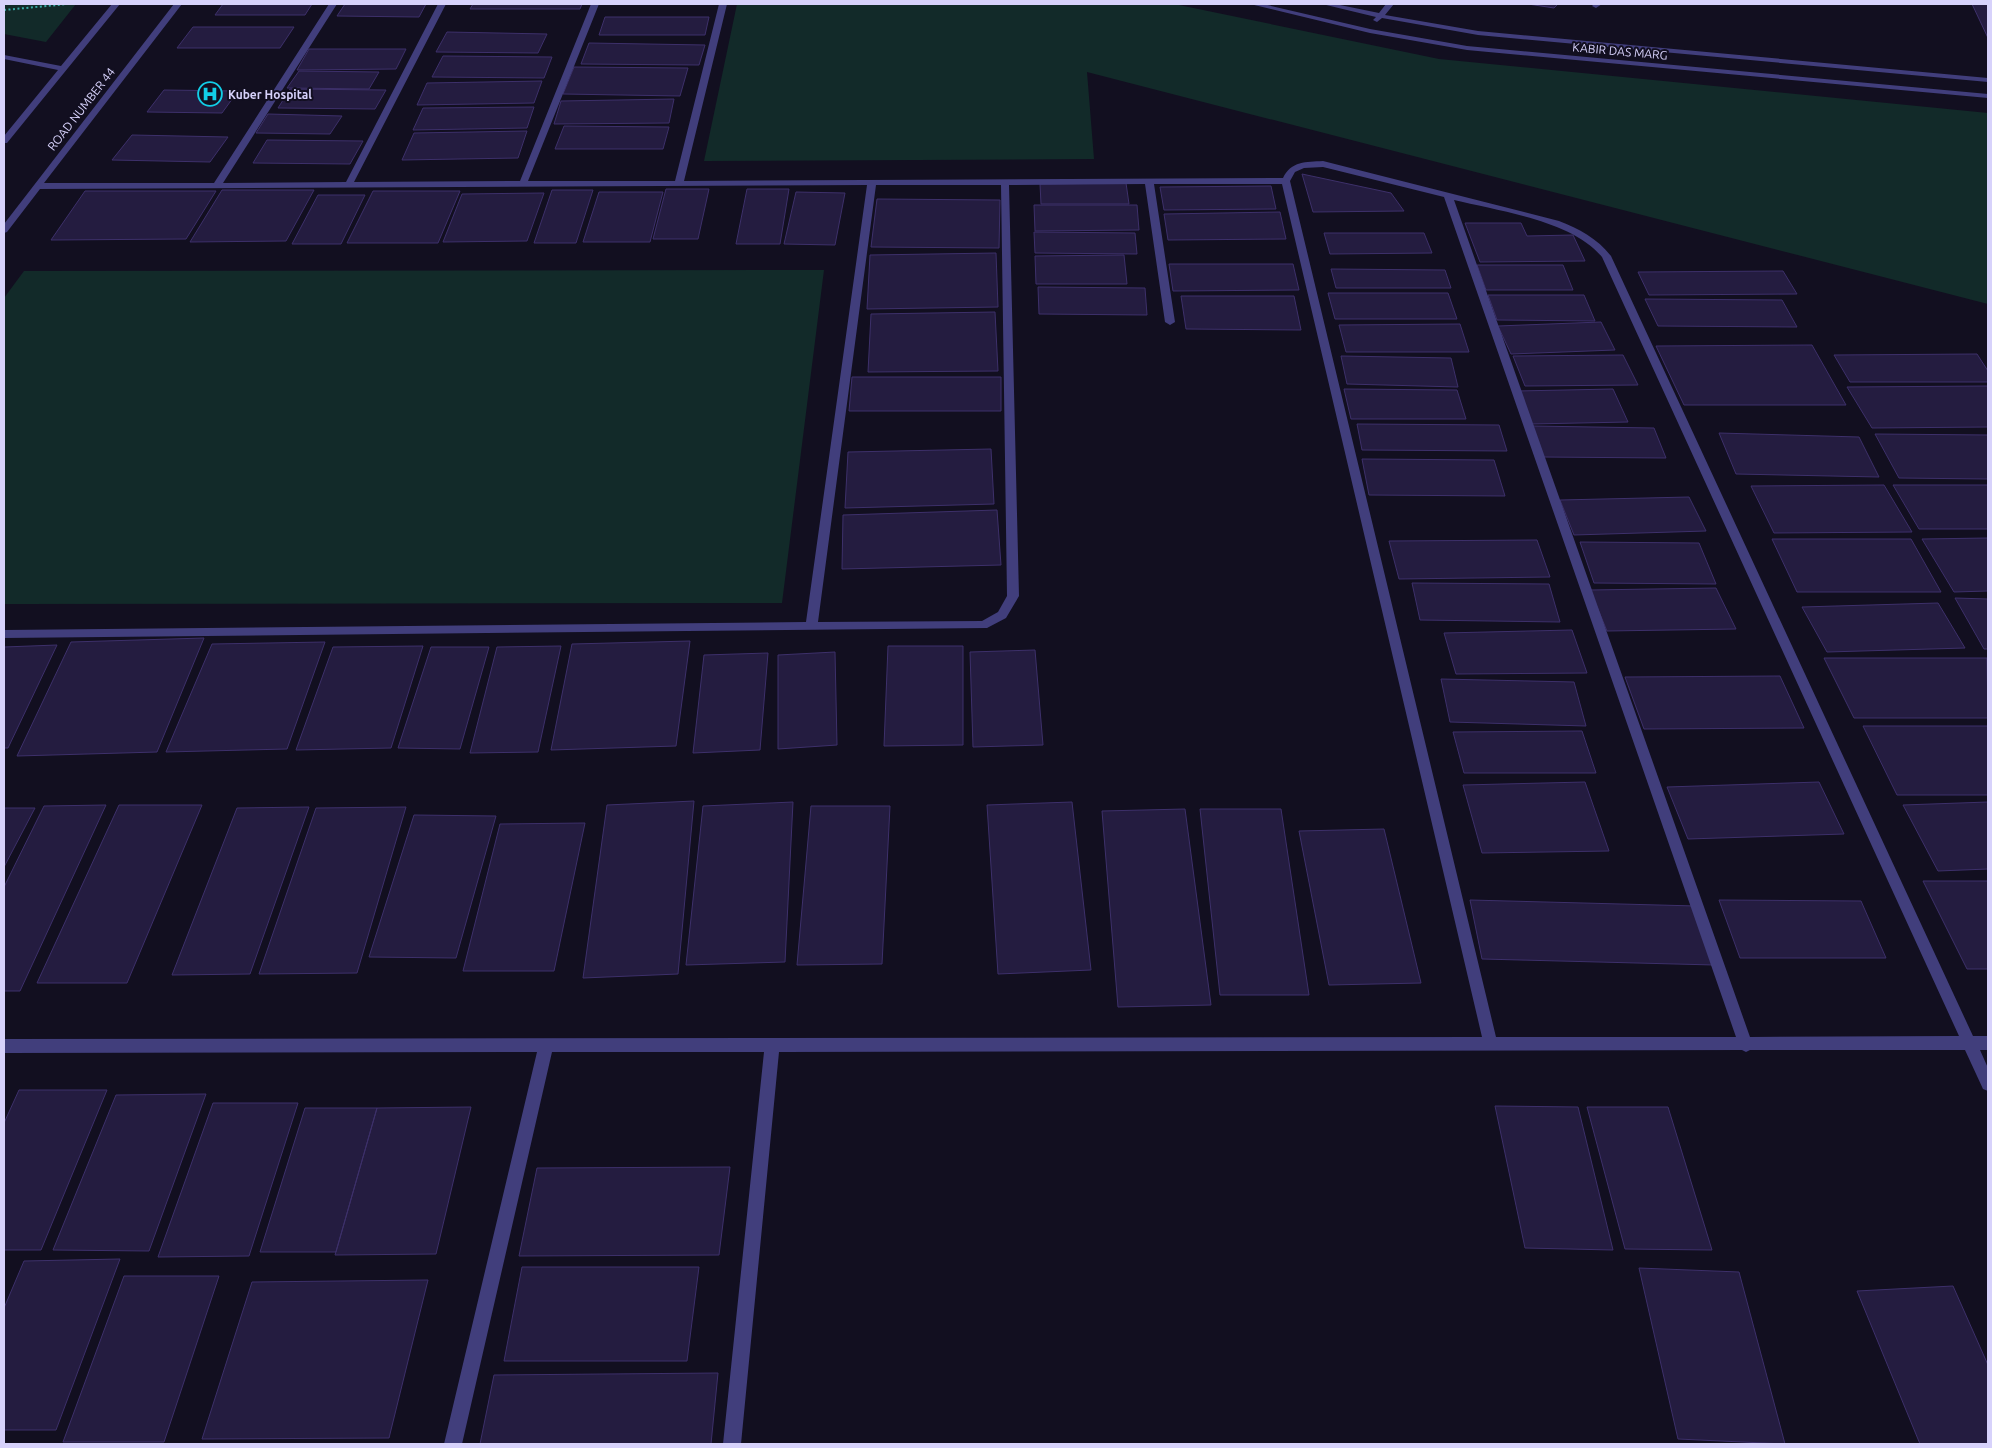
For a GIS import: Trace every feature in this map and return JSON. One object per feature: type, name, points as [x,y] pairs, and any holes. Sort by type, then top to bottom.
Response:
[{"type":"street","points":[[4,141],[116,4]]},
{"type":"street","name":"ROAD NUMBER 44","points":[[4,230],[178,4]]},
{"type":"street","points":[[217,185],[334,4]]},
{"type":"street","points":[[349,184],[442,4]]},
{"type":"street","points":[[523,184],[596,4]]},
{"type":"street","points":[[679,184],[723,4]]},
{"type":"street","name":"KABIR DAS MARG","points":[[1254,4],[1370,30],[1467,48],[1988,96]]},
{"type":"street","name":"KABIR DAS MARG","points":[[1326,4],[1380,16],[1478,33],[1988,80]]},
{"type":"street","points":[[1370,30],[1390,4]]},
{"type":"street","points":[[4,57],[63,69]]},
{"type":"street","points":[[1491,1045],[1286,181],[1291,170],[1302,165],[1323,164],[1556,223],[1581,233],[1597,244],[1606,256],[1988,1084]]},
{"type":"street","points":[[38,186],[1286,181]]},
{"type":"street","points":[[811,626],[872,182]]},
{"type":"street","points":[[4,634],[983,625],[999,619],[1009,608],[1013,596],[1005,182]]},
{"type":"street","points":[[1149,182],[1170,322]]},
{"type":"street","points":[[1448,196],[1746,1045]]},
{"type":"street","points":[[4,1046],[1746,1045],[1988,1043]]},
{"type":"street","points":[[732,1444],[772,1045]]},
{"type":"street","points":[[453,1444],[546,1046]]},
{"type":"path","points":[[4,10],[68,4]]},
{"type":"green space","points":[[4,4],[76,4],[46,42],[4,34]]},
{"type":"green space","points":[[737,4],[1174,4],[1439,59],[1988,113],[1988,304],[1087,72],[1094,159],[704,161]]},
{"type":"green space","points":[[824,270],[782,603],[4,604],[4,298],[24,271]]},
{"type":"building","points":[[223,4],[312,4],[305,15],[215,15]]},
{"type":"building","points":[[345,4],[426,4],[419,17],[337,16]]},
{"type":"building","points":[[473,4],[582,4],[580,9],[470,9]]},
{"type":"building","points":[[1528,4],[1558,4],[1554,8]]},
{"type":"building","points":[[1972,4],[1988,4],[1988,38]]},
{"type":"building","points":[[605,17],[709,17],[705,35],[599,35]]},
{"type":"building","points":[[193,27],[294,27],[280,48],[177,48]]},
{"type":"building","points":[[447,32],[547,34],[538,53],[436,52]]},
{"type":"building","points":[[589,43],[705,45],[699,65],[581,64]]},
{"type":"building","points":[[309,49],[406,49],[396,69],[297,70]]},
{"type":"building","points":[[443,56],[552,57],[544,78],[432,77]]},
{"type":"building","points":[[574,67],[688,68],[680,96],[563,94]]},
{"type":"building","points":[[299,71],[379,72],[369,89],[287,88]]},
{"type":"building","points":[[542,81],[534,103],[417,105],[427,83]]},
{"type":"building","points":[[290,89],[386,90],[375,109],[278,108]]},
{"type":"building","points":[[164,90],[238,91],[222,113],[147,112]]},
{"type":"building","points":[[674,99],[669,123],[554,124],[561,101]]},
{"type":"building","points":[[534,107],[527,128],[413,130],[423,108]]},
{"type":"building","points":[[268,114],[342,116],[330,134],[256,133]]},
{"type":"building","points":[[564,126],[669,127],[663,149],[555,149]]},
{"type":"building","points":[[527,131],[518,158],[402,160],[414,133]]},
{"type":"building","points":[[132,135],[228,137],[210,162],[112,160]]},
{"type":"building","points":[[267,140],[363,141],[350,164],[253,163]]},
{"type":"building","points":[[1302,174],[1391,193],[1404,211],[1313,212]]},
{"type":"building","points":[[1126,183],[1129,204],[1041,204],[1040,184]]},
{"type":"building","points":[[1271,186],[1276,209],[1164,210],[1160,187]]},
{"type":"building","points":[[666,189],[709,189],[698,239],[653,239]]},
{"type":"building","points":[[747,189],[789,189],[780,244],[736,244]]},
{"type":"building","points":[[222,190],[314,190],[286,241],[190,242]]},
{"type":"building","points":[[552,190],[593,190],[576,243],[534,243]]},
{"type":"building","points":[[85,191],[216,191],[186,239],[51,240]]},
{"type":"building","points":[[373,191],[460,191],[438,243],[347,243]]},
{"type":"building","points":[[599,192],[663,192],[650,242],[583,242]]},
{"type":"building","points":[[796,192],[845,193],[835,245],[784,244]]},
{"type":"building","points":[[544,193],[527,241],[443,242],[462,194]]},
{"type":"building","points":[[318,195],[365,195],[341,244],[292,244]]},
{"type":"building","points":[[877,199],[1000,200],[999,248],[871,247]]},
{"type":"building","points":[[1034,205],[1137,205],[1139,230],[1035,231]]},
{"type":"building","points":[[1280,212],[1286,239],[1168,240],[1164,214]]},
{"type":"building","points":[[1465,223],[1521,223],[1527,236],[1573,235],[1585,261],[1480,262]]},
{"type":"building","points":[[1034,232],[1135,233],[1137,254],[1035,253]]},
{"type":"building","points":[[1324,233],[1424,233],[1432,253],[1330,254]]},
{"type":"building","points":[[996,253],[998,307],[867,309],[870,255]]},
{"type":"building","points":[[1124,255],[1127,284],[1036,284],[1035,256]]},
{"type":"building","points":[[1169,264],[1293,264],[1299,290],[1173,291]]},
{"type":"building","points":[[1477,265],[1563,265],[1573,290],[1486,290]]},
{"type":"building","points":[[1331,269],[1445,270],[1451,288],[1336,288]]},
{"type":"building","points":[[1783,271],[1797,294],[1649,295],[1638,272]]},
{"type":"building","points":[[1038,287],[1145,288],[1147,315],[1039,314]]},
{"type":"building","points":[[1328,293],[1448,293],[1457,319],[1335,319]]},
{"type":"building","points":[[1488,295],[1584,295],[1595,321],[1497,320]]},
{"type":"building","points":[[1181,296],[1294,296],[1301,330],[1186,329]]},
{"type":"building","points":[[1645,299],[1782,300],[1797,327],[1658,326]]},
{"type":"building","points":[[995,312],[998,371],[868,372],[871,314]]},
{"type":"building","points":[[1601,322],[1615,350],[1511,354],[1498,326]]},
{"type":"building","points":[[1460,324],[1469,352],[1346,352],[1339,325]]},
{"type":"building","points":[[1812,345],[1846,405],[1684,405],[1656,346]]},
{"type":"building","points":[[1977,354],[1988,371],[1988,382],[1850,382],[1834,355]]},
{"type":"building","points":[[1623,355],[1638,385],[1525,386],[1513,356]]},
{"type":"building","points":[[1341,356],[1451,358],[1458,387],[1347,384]]},
{"type":"building","points":[[852,377],[1001,377],[1001,411],[849,411]]},
{"type":"building","points":[[1988,386],[1988,427],[1872,428],[1847,387]]},
{"type":"building","points":[[1344,389],[1457,390],[1466,419],[1351,419]]},
{"type":"building","points":[[1613,389],[1628,422],[1531,424],[1517,391]]},
{"type":"building","points":[[1357,424],[1499,425],[1507,451],[1362,450]]},
{"type":"building","points":[[1532,426],[1654,428],[1666,458],[1542,457]]},
{"type":"building","points":[[1719,433],[1859,437],[1879,477],[1736,474]]},
{"type":"building","points":[[1875,434],[1988,435],[1988,479],[1899,478]]},
{"type":"building","points":[[991,449],[994,504],[845,508],[848,452]]},
{"type":"building","points":[[1362,459],[1494,460],[1505,496],[1369,495]]},
{"type":"building","points":[[1884,485],[1912,532],[1774,533],[1751,486]]},
{"type":"building","points":[[1893,485],[1988,485],[1988,529],[1919,529]]},
{"type":"building","points":[[1689,497],[1706,531],[1574,535],[1560,500]]},
{"type":"building","points":[[997,510],[1001,565],[842,569],[843,515]]},
{"type":"building","points":[[1988,538],[1988,591],[1954,592],[1922,539]]},
{"type":"building","points":[[1772,539],[1911,539],[1941,592],[1797,592]]},
{"type":"building","points":[[1537,540],[1550,577],[1399,579],[1389,541]]},
{"type":"building","points":[[1580,542],[1699,543],[1716,584],[1594,583]]},
{"type":"building","points":[[1412,583],[1549,584],[1560,622],[1420,620]]},
{"type":"building","points":[[1716,588],[1736,629],[1607,631],[1590,590]]},
{"type":"building","points":[[1955,598],[1988,599],[1988,649],[1984,649]]},
{"type":"building","points":[[1938,603],[1965,648],[1827,652],[1802,607]]},
{"type":"building","points":[[1572,630],[1587,673],[1456,674],[1444,633]]},
{"type":"building","points":[[204,638],[157,752],[17,756],[71,642]]},
{"type":"building","points":[[690,641],[676,746],[551,750],[572,644]]},
{"type":"building","points":[[325,642],[287,749],[166,752],[212,644]]},
{"type":"building","points":[[57,645],[8,748],[4,748],[4,647]]},
{"type":"building","points":[[423,646],[391,748],[296,750],[333,647]]},
{"type":"building","points":[[561,646],[538,752],[470,753],[497,647]]},
{"type":"building","points":[[888,646],[963,646],[963,745],[884,746]]},
{"type":"building","points":[[431,647],[489,647],[460,749],[398,748]]},
{"type":"building","points":[[1035,650],[1043,745],[973,747],[970,652]]},
{"type":"building","points":[[835,652],[837,745],[778,749],[778,655]]},
{"type":"building","points":[[768,653],[760,750],[693,753],[704,655]]},
{"type":"building","points":[[1824,658],[1987,658],[1988,718],[1854,718]]},
{"type":"building","points":[[1780,676],[1804,728],[1644,729],[1625,677]]},
{"type":"building","points":[[1441,679],[1574,682],[1586,726],[1450,722]]},
{"type":"building","points":[[1863,726],[1988,726],[1988,795],[1897,795]]},
{"type":"building","points":[[1582,731],[1596,773],[1464,773],[1453,732]]},
{"type":"building","points":[[1585,782],[1609,851],[1482,853],[1463,785]]},
{"type":"building","points":[[1819,782],[1844,834],[1688,839],[1667,787]]},
{"type":"building","points":[[694,801],[678,974],[583,978],[607,805]]},
{"type":"building","points":[[793,802],[785,962],[686,965],[703,806]]},
{"type":"building","points":[[1072,802],[1091,970],[998,974],[987,805]]},
{"type":"building","points":[[1988,802],[1988,869],[1938,871],[1903,805]]},
{"type":"building","points":[[106,805],[20,991],[4,991],[4,887],[44,806]]},
{"type":"building","points":[[119,805],[202,805],[127,983],[37,983]]},
{"type":"building","points":[[811,806],[890,806],[882,964],[797,965]]},
{"type":"building","points":[[309,807],[250,974],[172,975],[237,808]]},
{"type":"building","points":[[406,807],[357,973],[259,974],[316,808]]},
{"type":"building","points":[[4,808],[35,808],[4,867]]},
{"type":"building","points":[[1185,809],[1211,1005],[1118,1007],[1102,811]]},
{"type":"building","points":[[1200,809],[1281,809],[1309,995],[1220,995]]},
{"type":"building","points":[[414,815],[496,816],[456,958],[369,957]]},
{"type":"building","points":[[585,823],[554,971],[463,971],[500,824]]},
{"type":"building","points":[[1384,829],[1421,983],[1329,985],[1299,831]]},
{"type":"building","points":[[1923,881],[1988,881],[1988,969],[1967,969]]},
{"type":"building","points":[[1470,900],[1696,906],[1714,965],[1482,959]]},
{"type":"building","points":[[1719,900],[1861,901],[1886,958],[1740,958]]},
{"type":"building","points":[[19,1090],[107,1090],[41,1250],[4,1250],[4,1123]]},
{"type":"building","points":[[206,1094],[149,1251],[53,1250],[116,1095]]},
{"type":"building","points":[[213,1103],[298,1103],[249,1256],[158,1257]]},
{"type":"building","points":[[1495,1106],[1578,1107],[1613,1250],[1525,1248]]},
{"type":"building","points":[[471,1107],[436,1254],[335,1255],[377,1108]]},
{"type":"building","points":[[1587,1107],[1668,1107],[1712,1250],[1625,1249]]},
{"type":"building","points":[[305,1108],[377,1108],[336,1252],[260,1252]]},
{"type":"building","points":[[730,1167],[719,1255],[519,1256],[537,1168]]},
{"type":"building","points":[[120,1259],[56,1430],[4,1430],[4,1308],[24,1261]]},
{"type":"building","points":[[522,1267],[699,1267],[687,1361],[504,1361]]},
{"type":"building","points":[[1639,1268],[1739,1272],[1785,1444],[1678,1439]]},
{"type":"building","points":[[124,1276],[219,1276],[164,1442],[63,1442]]},
{"type":"building","points":[[428,1280],[389,1438],[202,1439],[252,1282]]},
{"type":"building","points":[[1953,1286],[1988,1365],[1988,1444],[1920,1444],[1857,1291]]},
{"type":"building","points":[[718,1373],[711,1444],[480,1444],[494,1375]]},
{"type":"place","name":"Kuber Hospital","points":[[210,94]]}]
